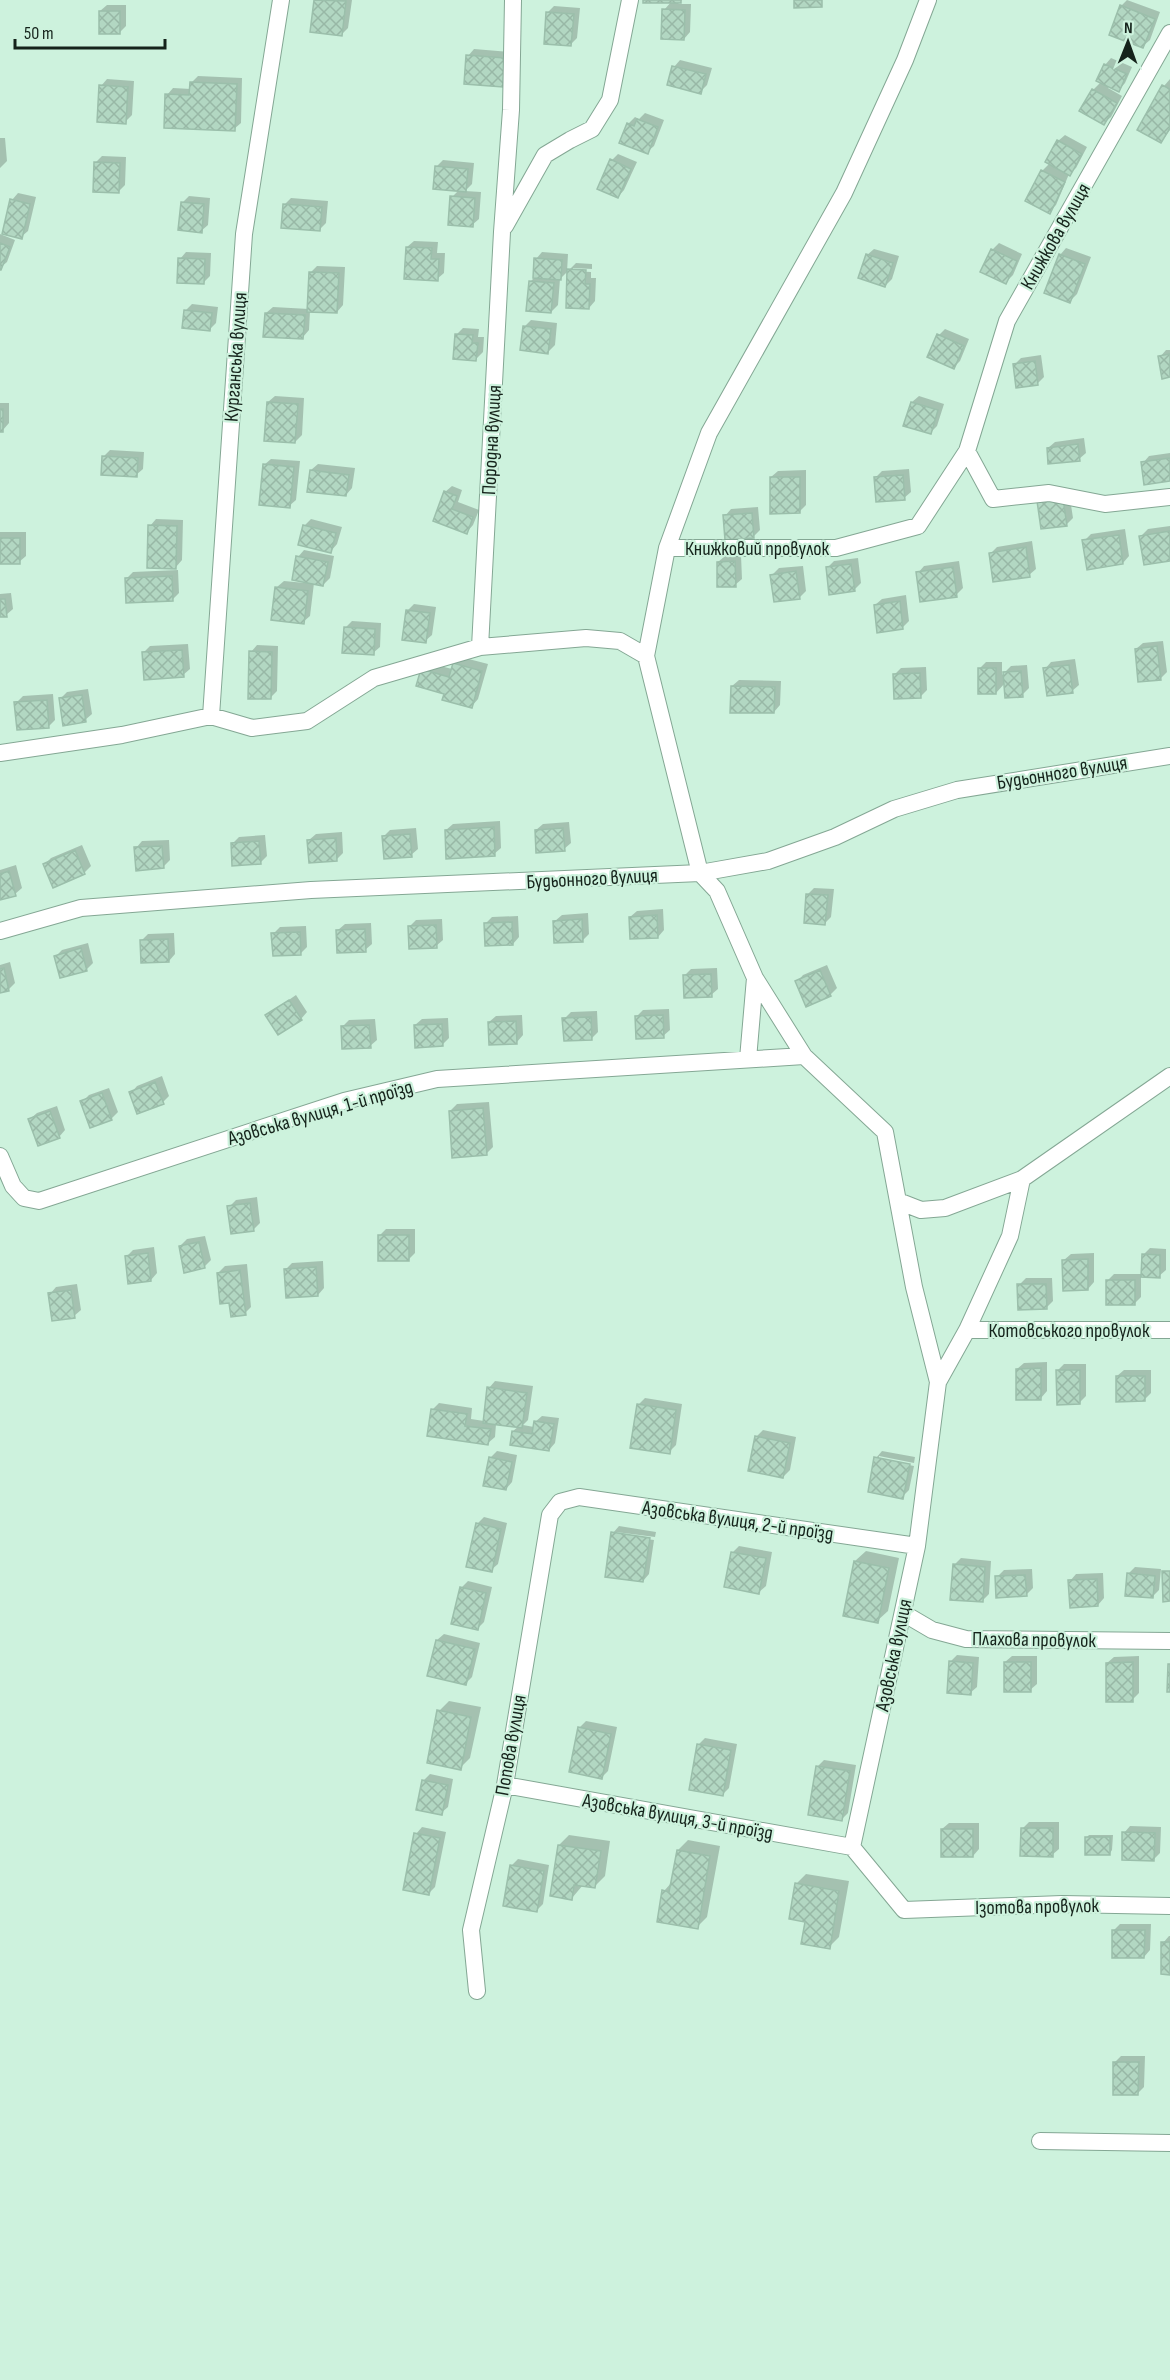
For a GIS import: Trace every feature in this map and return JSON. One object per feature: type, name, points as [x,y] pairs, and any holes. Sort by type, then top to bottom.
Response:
[{"type":"street","name":"Курганська вулиця","points":[[211,716],[244,234],[281,0]]},
{"type":"street","name":"Породна вулиця","points":[[480,647],[502,232],[511,110],[513,0]]},
{"type":"street","name":"Породна вулиця","points":[[502,232],[545,155],[592,129],[610,100],[630,0]]},
{"type":"street","points":[[928,0],[905,60],[844,193],[709,433],[667,548],[646,656],[700,873],[717,891],[755,978],[804,1056],[885,1132],[914,1287],[938,1382]]},
{"type":"street","name":"Книжкова вулиця","points":[[968,451],[1007,321],[1170,33]]},
{"type":"street","points":[[968,451],[993,499],[1048,493],[1105,504],[1170,497]]},
{"type":"street","name":"Книжковий провулок","points":[[667,548],[836,548],[918,526],[968,451]]},
{"type":"street","points":[[0,753],[122,735],[211,716],[252,728],[307,721],[374,678],[480,647],[586,638],[620,641],[646,656]]},
{"type":"street","name":"Будьонного вулиця","points":[[0,931],[81,908],[311,890],[700,873],[768,861],[835,837],[894,809],[957,790],[1170,756]]},
{"type":"street","points":[[748,1059],[755,978]]},
{"type":"street","name":"Азовська вулиця, 1-й проїзд","points":[[0,1156],[13,1186],[24,1198],[39,1201],[344,1101],[437,1079],[804,1056]]},
{"type":"street","points":[[898,1201],[921,1210],[945,1208],[1022,1179],[1170,1076]]},
{"type":"street","points":[[938,1382],[967,1330],[1010,1236],[1022,1179]]},
{"type":"street","name":"Котовського провулок","points":[[967,1330],[1170,1330]]},
{"type":"street","name":"Азовська вулиця","points":[[852,1847],[917,1546],[938,1382]]},
{"type":"street","name":"Азовська вулиця, 2-й проїзд","points":[[560,1502],[579,1497],[917,1546]]},
{"type":"street","name":"Попова вулиця","points":[[477,1991],[471,1930],[505,1785],[550,1515],[560,1502]]},
{"type":"street","name":"Плахова провулок","points":[[903,1613],[932,1630],[966,1640],[1170,1641]]},
{"type":"street","name":"Азовська вулиця, 3-й проїзд","points":[[505,1785],[852,1847]]},
{"type":"street","name":"Ізотова провулок","points":[[852,1847],[904,1910],[1062,1904],[1170,1906]]},
{"type":"street","points":[[1040,2141],[1170,2143]]},
{"type":"building","points":[[314,0],[346,1],[342,36],[310,32]]},
{"type":"building","points":[[643,0],[681,0],[681,3],[643,3]]},
{"type":"building","points":[[794,0],[822,0],[822,7],[794,8]]},
{"type":"building","points":[[1120,5],[1155,19],[1143,48],[1109,35]]},
{"type":"building","points":[[662,9],[685,10],[684,40],[661,39]]},
{"type":"building","points":[[99,11],[120,11],[120,34],[99,34]]},
{"type":"building","points":[[546,12],[574,14],[571,46],[544,44]]},
{"type":"building","points":[[466,55],[505,58],[503,87],[464,84]]},
{"type":"building","points":[[1104,64],[1127,74],[1119,92],[1096,81]]},
{"type":"building","points":[[672,66],[706,74],[701,94],[667,85]]},
{"type":"building","points":[[190,82],[237,84],[235,131],[164,128],[165,94],[189,95]]},
{"type":"building","points":[[99,85],[128,87],[126,124],[97,122]]},
{"type":"building","points":[[1162,85],[1170,89],[1170,128],[1161,143],[1137,130]]},
{"type":"building","points":[[1092,89],[1117,103],[1104,125],[1079,111]]},
{"type":"building","points":[[637,119],[658,127],[648,154],[619,143],[627,123],[634,126]]},
{"type":"building","points":[[1057,140],[1082,154],[1070,176],[1045,162]]},
{"type":"building","points":[[610,159],[631,169],[618,198],[597,189]]},
{"type":"building","points":[[94,162],[120,163],[119,193],[93,192]]},
{"type":"building","points":[[435,166],[468,169],[466,192],[433,189]]},
{"type":"building","points":[[1041,170],[1065,182],[1050,214],[1025,201]]},
{"type":"building","points":[[450,196],[475,198],[473,227],[448,225]]},
{"type":"building","points":[[10,199],[30,204],[22,239],[2,234]]},
{"type":"building","points":[[181,202],[204,204],[202,233],[178,230]]},
{"type":"building","points":[[283,204],[322,207],[320,231],[281,228]]},
{"type":"building","points":[[0,243],[10,247],[1,270],[0,270]]},
{"type":"building","points":[[406,247],[432,248],[431,259],[439,259],[438,281],[404,279]]},
{"type":"building","points":[[991,249],[1017,261],[1006,284],[980,272]]},
{"type":"building","points":[[866,254],[893,263],[885,287],[858,278]]},
{"type":"building","points":[[1059,254],[1085,264],[1070,303],[1044,293]]},
{"type":"building","points":[[178,258],[205,259],[204,284],[177,283]]},
{"type":"building","points":[[534,258],[562,260],[561,280],[533,278]]},
{"type":"building","points":[[567,269],[586,270],[585,284],[590,284],[589,309],[566,308]]},
{"type":"building","points":[[309,272],[339,273],[337,313],[307,312]]},
{"type":"building","points":[[529,281],[554,283],[551,313],[526,311]]},
{"type":"building","points":[[184,310],[212,313],[210,331],[182,328]]},
{"type":"building","points":[[265,313],[305,315],[303,339],[263,337]]},
{"type":"building","points":[[523,326],[551,329],[548,354],[520,350]]},
{"type":"building","points":[[455,334],[473,335],[472,343],[478,343],[476,361],[453,359]]},
{"type":"building","points":[[937,334],[964,346],[954,369],[927,357]]},
{"type":"building","points":[[1170,354],[1170,377],[1162,379],[1158,356]]},
{"type":"building","points":[[1035,361],[1038,385],[1016,388],[1013,364]]},
{"type":"building","points":[[267,402],[298,404],[295,443],[264,441]]},
{"type":"building","points":[[911,402],[938,410],[931,434],[903,426]]},
{"type":"building","points":[[0,409],[3,409],[3,432],[0,432]]},
{"type":"building","points":[[1078,444],[1080,461],[1048,464],[1047,448]]},
{"type":"building","points":[[102,456],[138,458],[137,477],[101,475]]},
{"type":"building","points":[[1170,458],[1170,481],[1144,485],[1141,462]]},
{"type":"building","points":[[263,464],[294,467],[290,508],[259,505]]},
{"type":"building","points":[[310,470],[349,475],[346,496],[307,492]]},
{"type":"building","points":[[903,475],[905,500],[876,502],[874,477]]},
{"type":"building","points":[[770,477],[800,477],[800,513],[770,514]]},
{"type":"building","points":[[444,491],[457,496],[452,509],[473,517],[467,534],[433,521]]},
{"type":"building","points":[[1063,498],[1067,526],[1041,529],[1037,501]]},
{"type":"building","points":[[752,513],[754,538],[725,540],[723,515]]},
{"type":"building","points":[[148,525],[177,526],[176,569],[147,568]]},
{"type":"building","points":[[303,525],[336,533],[331,553],[298,545]]},
{"type":"building","points":[[1170,531],[1170,561],[1144,565],[1139,536]]},
{"type":"building","points":[[1119,535],[1123,564],[1087,570],[1082,540]]},
{"type":"building","points":[[0,538],[20,538],[20,564],[0,564]]},
{"type":"building","points":[[1026,547],[1030,577],[993,582],[989,553]]},
{"type":"building","points":[[296,556],[328,562],[323,586],[292,580]]},
{"type":"building","points":[[735,561],[736,587],[717,587],[717,562]]},
{"type":"building","points":[[851,564],[855,591],[829,595],[826,567]]},
{"type":"building","points":[[953,567],[957,597],[920,602],[916,572]]},
{"type":"building","points":[[796,571],[800,599],[774,602],[770,575]]},
{"type":"building","points":[[172,576],[173,601],[126,603],[125,578]]},
{"type":"building","points":[[275,587],[308,591],[304,624],[271,620]]},
{"type":"building","points":[[0,599],[5,599],[7,617],[0,617]]},
{"type":"building","points":[[900,601],[903,629],[877,633],[874,605]]},
{"type":"building","points":[[406,610],[430,613],[426,643],[402,640]]},
{"type":"building","points":[[344,627],[375,629],[374,655],[342,653]]},
{"type":"building","points":[[1157,646],[1161,680],[1138,682],[1135,649]]},
{"type":"building","points":[[182,650],[184,677],[144,680],[142,652]]},
{"type":"building","points":[[249,651],[272,652],[271,699],[248,699]]},
{"type":"building","points":[[453,663],[482,671],[472,708],[442,700],[444,694],[416,686],[421,669],[449,677]]},
{"type":"building","points":[[1069,665],[1073,693],[1047,696],[1043,668]]},
{"type":"building","points":[[978,668],[996,668],[996,694],[978,694]]},
{"type":"building","points":[[1021,671],[1023,697],[1005,698],[1003,672]]},
{"type":"building","points":[[920,673],[921,698],[894,699],[893,674]]},
{"type":"building","points":[[731,686],[775,687],[774,713],[730,713]]},
{"type":"building","points":[[82,695],[86,722],[63,726],[59,698]]},
{"type":"building","points":[[47,700],[49,728],[17,730],[14,702]]},
{"type":"building","points":[[494,827],[495,856],[446,859],[445,830]]},
{"type":"building","points":[[563,828],[565,851],[536,853],[535,830]]},
{"type":"building","points":[[410,834],[412,857],[384,859],[382,836]]},
{"type":"building","points":[[336,838],[337,861],[309,863],[307,840]]},
{"type":"building","points":[[259,841],[261,864],[232,866],[231,843]]},
{"type":"building","points":[[162,846],[164,868],[136,871],[134,847]]},
{"type":"building","points":[[75,850],[85,874],[53,888],[43,864]]},
{"type":"building","points":[[9,871],[16,896],[0,900],[0,874]]},
{"type":"building","points":[[806,894],[828,895],[825,925],[804,923]]},
{"type":"building","points":[[657,915],[658,938],[630,939],[629,917]]},
{"type":"building","points":[[582,919],[583,942],[554,943],[553,921]]},
{"type":"building","points":[[512,922],[513,945],[485,946],[484,923]]},
{"type":"building","points":[[436,925],[437,948],[409,949],[408,926]]},
{"type":"building","points":[[365,929],[366,952],[337,953],[336,930]]},
{"type":"building","points":[[300,932],[301,955],[273,956],[271,933]]},
{"type":"building","points":[[168,939],[169,962],[141,963],[140,940]]},
{"type":"building","points":[[81,948],[87,971],[60,978],[54,956]]},
{"type":"building","points":[[4,968],[9,991],[0,993],[0,969]]},
{"type":"building","points":[[820,970],[831,996],[806,1007],[795,981]]},
{"type":"building","points":[[711,974],[712,997],[684,998],[683,975]]},
{"type":"building","points":[[289,1000],[302,1020],[278,1035],[265,1015]]},
{"type":"building","points":[[663,1015],[664,1038],[636,1039],[635,1016]]},
{"type":"building","points":[[591,1017],[592,1040],[564,1041],[562,1018]]},
{"type":"building","points":[[516,1021],[517,1044],[489,1045],[488,1022]]},
{"type":"building","points":[[442,1024],[443,1046],[415,1048],[414,1025]]},
{"type":"building","points":[[369,1025],[371,1048],[342,1049],[341,1026]]},
{"type":"building","points":[[155,1082],[164,1104],[137,1114],[129,1092]]},
{"type":"building","points":[[102,1093],[112,1120],[90,1128],[80,1101]]},
{"type":"building","points":[[483,1108],[487,1155],[452,1158],[449,1111]]},
{"type":"building","points":[[50,1111],[60,1138],[38,1146],[28,1119]]},
{"type":"building","points":[[250,1203],[254,1231],[231,1234],[227,1206]]},
{"type":"building","points":[[378,1235],[409,1235],[409,1261],[378,1261]]},
{"type":"building","points":[[199,1242],[205,1268],[184,1273],[179,1246]]},
{"type":"building","points":[[148,1253],[151,1281],[128,1284],[125,1256]]},
{"type":"building","points":[[1142,1254],[1160,1255],[1160,1278],[1141,1277]]},
{"type":"building","points":[[1088,1259],[1088,1290],[1063,1291],[1062,1260]]},
{"type":"building","points":[[316,1267],[318,1296],[286,1298],[284,1269]]},
{"type":"building","points":[[240,1270],[246,1315],[231,1317],[229,1303],[220,1304],[217,1273]]},
{"type":"building","points":[[1106,1280],[1135,1280],[1135,1305],[1106,1305]]},
{"type":"building","points":[[1017,1284],[1046,1284],[1047,1309],[1018,1310]]},
{"type":"building","points":[[71,1290],[75,1318],[52,1321],[48,1293]]},
{"type":"building","points":[[1041,1368],[1041,1400],[1016,1400],[1016,1369]]},
{"type":"building","points":[[1056,1370],[1080,1370],[1080,1404],[1057,1405]]},
{"type":"building","points":[[1116,1376],[1145,1376],[1145,1401],[1116,1402]]},
{"type":"building","points":[[487,1387],[527,1393],[522,1428],[483,1423]]},
{"type":"building","points":[[637,1404],[676,1410],[670,1454],[630,1448]]},
{"type":"building","points":[[431,1409],[467,1414],[465,1426],[491,1429],[488,1445],[427,1436]]},
{"type":"building","points":[[534,1421],[554,1424],[549,1451],[510,1445],[512,1431],[532,1434]]},
{"type":"building","points":[[755,1436],[790,1443],[783,1478],[748,1471]]},
{"type":"building","points":[[489,1457],[512,1462],[506,1490],[483,1486]]},
{"type":"building","points":[[874,1457],[910,1464],[903,1499],[868,1492]]},
{"type":"building","points":[[476,1523],[501,1529],[492,1572],[466,1567]]},
{"type":"building","points":[[611,1532],[650,1538],[643,1582],[605,1577]]},
{"type":"building","points":[[731,1552],[766,1558],[759,1594],[724,1587]]},
{"type":"building","points":[[854,1561],[889,1568],[878,1623],[843,1616]]},
{"type":"building","points":[[953,1564],[985,1567],[983,1602],[950,1600]]},
{"type":"building","points":[[1162,1571],[1170,1571],[1170,1601],[1163,1602]]},
{"type":"building","points":[[1127,1573],[1155,1576],[1153,1598],[1125,1596]]},
{"type":"building","points":[[1025,1575],[1027,1596],[996,1598],[995,1576]]},
{"type":"building","points":[[1097,1579],[1098,1606],[1070,1608],[1068,1580]]},
{"type":"building","points":[[460,1587],[486,1593],[478,1630],[451,1624]]},
{"type":"building","points":[[436,1640],[475,1649],[466,1685],[427,1676]]},
{"type":"building","points":[[949,1661],[973,1663],[971,1695],[947,1693]]},
{"type":"building","points":[[1004,1662],[1031,1662],[1031,1692],[1004,1692]]},
{"type":"building","points":[[1133,1662],[1133,1702],[1106,1702],[1106,1663]]},
{"type":"building","points":[[1168,1664],[1170,1664],[1170,1692],[1167,1692]]},
{"type":"building","points":[[437,1710],[471,1717],[461,1770],[427,1763]]},
{"type":"building","points":[[578,1727],[611,1734],[602,1779],[569,1772]]},
{"type":"building","points":[[697,1744],[731,1750],[723,1796],[689,1790]]},
{"type":"building","points":[[816,1766],[850,1771],[842,1821],[808,1815]]},
{"type":"building","points":[[422,1780],[448,1785],[442,1815],[416,1810]]},
{"type":"building","points":[[1021,1828],[1053,1828],[1053,1857],[1020,1856]]},
{"type":"building","points":[[941,1829],[973,1829],[973,1857],[941,1857]]},
{"type":"building","points":[[1122,1832],[1155,1833],[1154,1861],[1122,1860]]},
{"type":"building","points":[[414,1833],[440,1838],[429,1895],[403,1890]]},
{"type":"building","points":[[1085,1837],[1110,1837],[1110,1855],[1085,1855]]},
{"type":"building","points":[[558,1845],[601,1851],[595,1888],[574,1885],[572,1900],[550,1896]]},
{"type":"building","points":[[677,1850],[710,1856],[698,1929],[657,1922],[662,1890],[669,1892]]},
{"type":"building","points":[[510,1865],[544,1871],[537,1912],[503,1906]]},
{"type":"building","points":[[795,1883],[839,1891],[830,1949],[801,1944],[805,1922],[789,1919]]},
{"type":"building","points":[[1112,1930],[1145,1930],[1144,1958],[1112,1958]]},
{"type":"building","points":[[1161,1942],[1170,1942],[1170,1975],[1161,1974]]},
{"type":"building","points":[[1113,2062],[1139,2062],[1138,2095],[1113,2095]]}]
